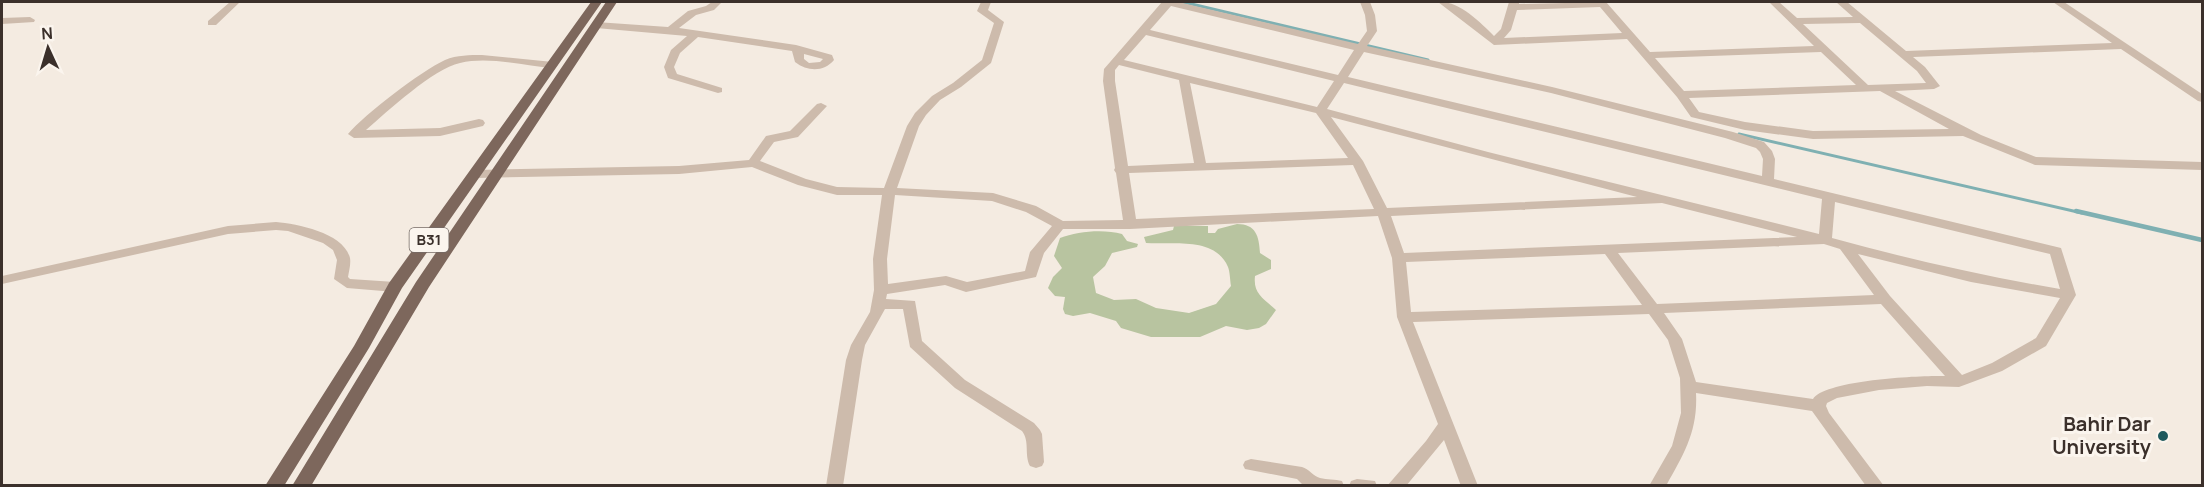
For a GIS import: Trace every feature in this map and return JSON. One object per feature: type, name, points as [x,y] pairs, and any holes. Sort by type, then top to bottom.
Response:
[{"type":"main road","name":"B31","points":[[274,486],[361,348],[395,287],[596,2]]},
{"type":"main road","name":"B31","points":[[301,486],[422,286],[611,2]]},
{"type":"street","points":[[212,23],[235,2]]},
{"type":"street","points":[[670,30],[692,13],[710,8],[717,2]]},
{"type":"street","points":[[834,486],[854,360],[858,345],[877,312],[880,297],[880,259],[889,192],[921,113],[936,98],[957,86],[987,61],[999,22],[982,11],[986,2]]},
{"type":"street","points":[[1130,225],[1120,170],[1109,81],[1110,69],[1168,2],[1365,44],[1707,129],[1760,145],[1770,159],[1768,182]]},
{"type":"street","points":[[1320,111],[1372,32],[1370,15],[1365,2]]},
{"type":"street","points":[[1443,2],[1478,26],[1494,42],[1631,36]]},
{"type":"street","points":[[1773,2],[1866,89]]},
{"type":"street","points":[[1681,95],[1934,86],[1905,54],[1841,2]]},
{"type":"street","points":[[2058,2],[2096,27],[2120,34],[2202,90]]},
{"type":"street","points":[[2071,2],[2123,46],[2202,99]]},
{"type":"street","points":[[1494,42],[1506,30],[1514,4],[1602,3],[1707,129]]},
{"type":"street","points":[[2,21],[30,20]]},
{"type":"street","points":[[1794,21],[1865,21]]},
{"type":"street","points":[[596,25],[670,30],[796,48]]},
{"type":"street","points":[[1142,31],[2056,251],[2069,295],[2041,342],[1997,367],[1959,382],[1927,381],[1880,385],[1833,393],[1821,399],[1818,406],[1823,416],[1876,486]]},
{"type":"street","points":[[695,34],[675,52],[669,67],[672,76],[718,90]]},
{"type":"street","points":[[1905,54],[2123,46]]},
{"type":"street","points":[[1647,55],[1824,50]]},
{"type":"street","points":[[478,123],[440,132],[354,134],[398,97],[456,60],[475,59],[553,65]]},
{"type":"street","points":[[1116,62],[1320,111],[1659,200],[1825,240],[1905,263],[1971,278],[2069,295]]},
{"type":"street","points":[[1184,79],[1201,167]]},
{"type":"street","points":[[1883,89],[1964,132],[2035,161],[2202,166]]},
{"type":"street","points":[[753,163],[770,139],[794,134],[821,106]]},
{"type":"street","points":[[1320,111],[1358,161],[1383,213],[1399,258],[1404,316],[1470,486]]},
{"type":"street","points":[[1695,115],[1745,126],[1813,135],[1964,132]]},
{"type":"street","points":[[1120,170],[1358,161]]},
{"type":"street","points":[[476,174],[679,170],[753,163],[826,189],[993,197],[1031,209],[1060,225],[1130,225],[1659,200]]},
{"type":"street","points":[[1825,240],[1830,196]]},
{"type":"street","points":[[880,297],[946,280],[966,287],[1031,274],[1037,252],[1060,225]]},
{"type":"street","points":[[2,280],[228,230],[276,226],[290,227],[328,240],[339,248],[344,260],[341,279],[346,283],[395,287]]},
{"type":"street","points":[[1399,258],[1610,251],[1825,240]]},
{"type":"street","points":[[1845,246],[1885,299],[1959,382]]},
{"type":"street","points":[[1610,251],[1675,339],[1688,378],[1689,413],[1680,447],[1657,486]]},
{"type":"street","points":[[880,297],[910,304],[915,344],[960,384],[1028,426],[1034,434],[1036,462]]},
{"type":"street","points":[[1404,316],[1885,299]]},
{"type":"street","points":[[1689,386],[1818,406]]},
{"type":"street","points":[[1395,486],[1427,451],[1445,426]]},
{"type":"street","points":[[1251,465],[1302,472],[1313,483],[1336,486]]},
{"type":"street","points":[[1357,486],[1369,486]]},
{"type":"green space","points":[[1237,224],[1248,226],[1255,232],[1259,241],[1260,253],[1271,260],[1271,269],[1255,276],[1255,282],[1257,292],[1276,310],[1266,324],[1259,328],[1247,330],[1226,326],[1200,337],[1151,337],[1121,328],[1116,321],[1090,313],[1073,316],[1065,314],[1063,309],[1065,297],[1055,296],[1048,288],[1053,277],[1062,268],[1054,256],[1060,238],[1083,232],[1099,231],[1122,234],[1127,241],[1138,244],[1137,247],[1112,253],[1105,266],[1093,277],[1096,293],[1114,300],[1136,299],[1156,308],[1189,313],[1216,304],[1231,286],[1229,269],[1222,257],[1203,246],[1146,243],[1144,237],[1173,230],[1174,226],[1208,226],[1208,233],[1215,233],[1218,229]]},
{"type":"waterway","points":[[1183,2],[1428,60]]},
{"type":"waterway","points":[[1739,134],[2082,213]]},
{"type":"waterway","points":[[2076,211],[2202,240]]},
{"type":"place","name":"Bahir Dar University","points":[[2163,436]]}]
